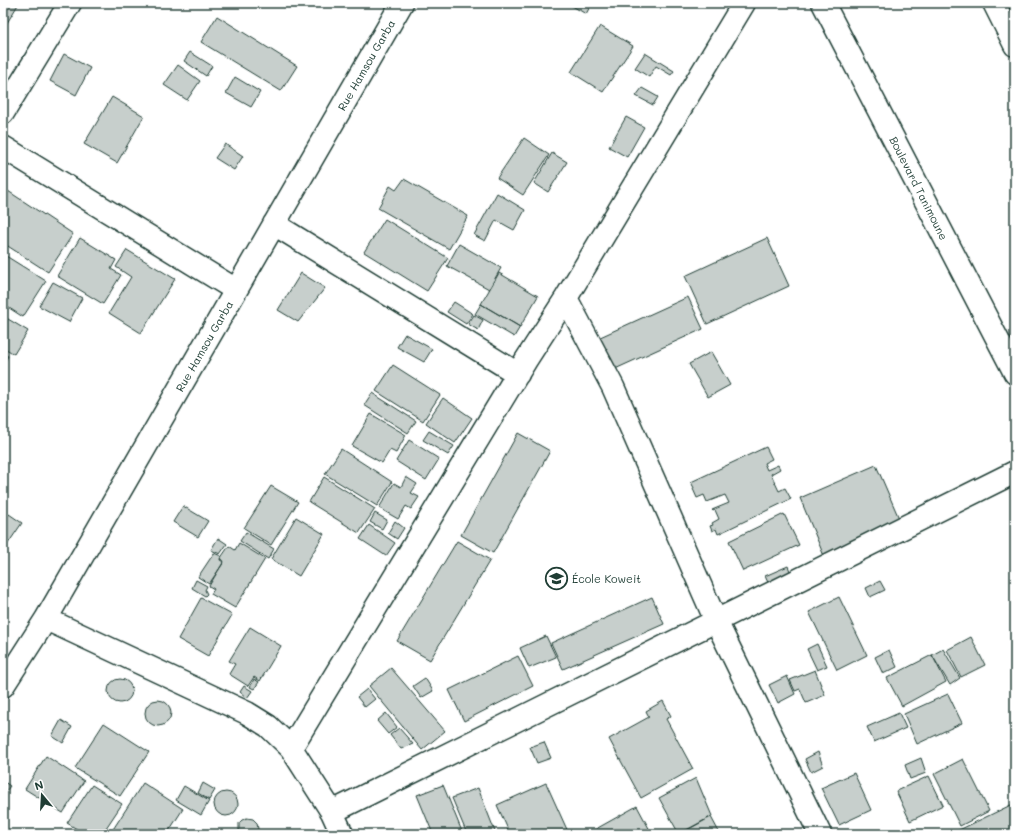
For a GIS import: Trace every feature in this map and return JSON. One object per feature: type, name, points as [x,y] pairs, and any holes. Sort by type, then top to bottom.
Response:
[{"type":"street","points":[[3,113],[70,3]]},
{"type":"street","name":"Rue Hamsou Garba","points":[[3,686],[46,619],[402,3]]},
{"type":"street","points":[[291,748],[744,3]]},
{"type":"street","name":"Boulevard Tanimoune","points":[[824,3],[1015,373]]},
{"type":"street","points":[[994,3],[1013,34]]},
{"type":"street","points":[[3,147],[236,290]]},
{"type":"street","points":[[274,224],[518,374]]},
{"type":"street","points":[[566,298],[613,387],[716,621],[820,834]]},
{"type":"street","points":[[332,812],[1015,472]]},
{"type":"street","points":[[46,619],[248,713],[268,726],[291,748],[332,812],[342,834]]},
{"type":"building","points":[[3,3],[19,3],[4,28],[3,28]]},
{"type":"building","points":[[567,3],[592,3],[586,14]]},
{"type":"building","points":[[217,16],[297,66],[281,91],[201,42]]},
{"type":"building","points":[[600,26],[633,46],[603,92],[571,72]]},
{"type":"building","points":[[190,52],[212,66],[206,76],[184,61]]},
{"type":"building","points":[[645,53],[674,71],[671,75],[656,66],[649,77],[635,68]]},
{"type":"building","points":[[64,54],[90,68],[76,95],[50,81]]},
{"type":"building","points":[[178,65],[200,81],[187,100],[164,85]]},
{"type":"building","points":[[235,77],[260,92],[251,107],[226,93]]},
{"type":"building","points":[[642,88],[658,97],[653,105],[636,96]]},
{"type":"building","points":[[112,97],[144,116],[117,163],[84,144]]},
{"type":"building","points":[[626,117],[644,127],[627,157],[609,147]]},
{"type":"building","points":[[524,138],[549,155],[523,195],[497,178]]},
{"type":"building","points":[[225,144],[243,156],[234,170],[215,158]]},
{"type":"building","points":[[552,153],[567,162],[548,192],[534,183]]},
{"type":"building","points":[[404,179],[468,216],[449,249],[378,208],[390,186],[396,190]]},
{"type":"building","points":[[8,191],[73,234],[48,272],[3,243],[3,198]]},
{"type":"building","points":[[497,193],[525,210],[514,230],[496,220],[485,241],[474,235]]},
{"type":"building","points":[[385,219],[448,258],[427,291],[364,252]]},
{"type":"building","points":[[80,238],[116,260],[111,269],[121,275],[103,304],[57,276]]},
{"type":"building","points":[[767,238],[789,286],[707,324],[685,276]]},
{"type":"building","points":[[459,244],[501,268],[489,289],[447,266]]},
{"type":"building","points":[[127,250],[175,279],[141,333],[109,313],[131,277],[116,267]]},
{"type":"building","points":[[6,256],[46,281],[23,317],[3,304],[3,261]]},
{"type":"building","points":[[301,273],[325,288],[298,322],[278,310]]},
{"type":"building","points":[[499,273],[538,296],[520,327],[481,304]]},
{"type":"building","points":[[53,282],[82,298],[69,322],[39,306]]},
{"type":"building","points":[[688,297],[703,329],[613,370],[598,338]]},
{"type":"building","points":[[454,302],[473,314],[466,324],[447,312]]},
{"type":"building","points":[[481,304],[520,327],[514,337],[475,314]]},
{"type":"building","points":[[474,315],[483,320],[478,330],[468,324]]},
{"type":"building","points":[[3,316],[28,331],[14,354],[3,347]]},
{"type":"building","points":[[405,334],[432,349],[424,362],[397,347]]},
{"type":"building","points":[[711,352],[730,385],[708,397],[689,364]]},
{"type":"building","points":[[3,354],[8,356],[3,365]]},
{"type":"building","points":[[393,365],[440,395],[423,421],[376,391]]},
{"type":"building","points":[[372,393],[416,421],[408,433],[364,405]]},
{"type":"building","points":[[443,398],[472,418],[455,443],[426,423]]},
{"type":"building","points":[[371,414],[406,435],[396,453],[390,450],[382,463],[352,446]]},
{"type":"building","points":[[429,431],[454,446],[448,455],[423,440]]},
{"type":"building","points":[[518,433],[550,451],[493,553],[461,535]]},
{"type":"building","points":[[409,440],[439,459],[426,480],[396,461]]},
{"type":"building","points":[[766,447],[772,459],[764,463],[767,470],[778,465],[780,469],[771,474],[779,491],[785,488],[791,499],[718,534],[716,529],[712,531],[710,526],[719,519],[715,510],[712,510],[729,503],[725,495],[707,502],[704,495],[697,498],[691,482]]},
{"type":"building","points":[[341,449],[392,482],[377,506],[325,474]]},
{"type":"building","points":[[876,465],[901,523],[824,556],[800,498]]},
{"type":"building","points":[[324,477],[375,509],[359,533],[309,502]]},
{"type":"building","points":[[406,477],[417,484],[411,493],[419,497],[411,509],[406,506],[398,519],[379,508],[394,483],[401,487]]},
{"type":"building","points":[[271,486],[298,502],[271,545],[244,528]]},
{"type":"building","points":[[183,506],[208,521],[198,537],[173,522]]},
{"type":"building","points":[[375,513],[387,520],[382,529],[370,522]]},
{"type":"building","points":[[9,514],[22,523],[5,548],[3,546],[3,522]]},
{"type":"building","points":[[784,514],[799,545],[743,571],[729,541]]},
{"type":"building","points":[[296,517],[324,534],[299,576],[271,559]]},
{"type":"building","points":[[395,521],[404,528],[397,539],[388,533]]},
{"type":"building","points":[[369,525],[395,543],[386,556],[360,539]]},
{"type":"building","points":[[246,532],[274,549],[268,559],[240,541]]},
{"type":"building","points":[[218,538],[227,544],[220,554],[211,550]]},
{"type":"building","points":[[457,541],[490,560],[430,660],[397,641]]},
{"type":"building","points":[[239,543],[265,559],[235,608],[211,594],[214,589],[209,586],[224,561],[220,559],[229,546],[235,550]]},
{"type":"building","points":[[214,553],[221,556],[220,560],[224,562],[209,584],[198,577]]},
{"type":"building","points":[[788,566],[792,576],[770,587],[765,576]]},
{"type":"building","points":[[196,580],[207,586],[205,590],[207,594],[205,596],[192,588]]},
{"type":"building","points":[[880,581],[885,590],[870,597],[866,588]]},
{"type":"building","points":[[652,597],[664,624],[563,669],[551,643]]},
{"type":"building","points":[[839,597],[867,655],[837,670],[809,612]]},
{"type":"building","points":[[201,598],[232,615],[208,656],[178,639]]},
{"type":"building","points":[[250,627],[281,646],[260,681],[254,677],[248,686],[229,674],[235,664],[229,661]]},
{"type":"building","points":[[546,636],[556,657],[529,668],[520,648]]},
{"type":"building","points":[[971,637],[985,665],[961,677],[947,650]]},
{"type":"building","points":[[817,644],[827,666],[817,670],[807,649]]},
{"type":"building","points":[[943,649],[960,678],[950,685],[932,655]]},
{"type":"building","points":[[889,650],[897,667],[883,674],[875,657]]},
{"type":"building","points":[[932,655],[946,682],[902,706],[887,678]]},
{"type":"building","points":[[518,656],[533,686],[464,721],[449,690]]},
{"type":"building","points":[[391,668],[445,731],[422,750],[369,686]]},
{"type":"building","points":[[815,670],[825,695],[806,703],[800,689],[795,691],[790,680]]},
{"type":"building","points":[[787,676],[795,694],[778,703],[769,685]]},
{"type":"building","points":[[425,678],[433,691],[421,698],[413,686]]},
{"type":"building","points":[[120,679],[128,683],[132,691],[128,699],[120,703],[112,699],[108,691],[112,683]]},
{"type":"building","points":[[254,679],[259,682],[254,689],[250,687]]},
{"type":"building","points":[[244,686],[252,691],[247,698],[240,692]]},
{"type":"building","points":[[367,689],[375,699],[365,707],[357,697]]},
{"type":"building","points":[[948,694],[962,723],[917,744],[904,714]]},
{"type":"building","points":[[158,700],[167,704],[171,713],[167,722],[158,726],[149,722],[145,713],[149,704]]},
{"type":"building","points":[[663,701],[671,716],[666,719],[693,769],[641,798],[609,739],[649,717],[646,711]]},
{"type":"building","points":[[386,713],[397,727],[388,734],[377,721]]},
{"type":"building","points":[[899,713],[906,728],[874,742],[867,727]]},
{"type":"building","points":[[61,720],[72,727],[63,743],[52,736]]},
{"type":"building","points":[[104,723],[149,752],[120,796],[75,768]]},
{"type":"building","points":[[399,728],[413,744],[401,749],[390,735]]},
{"type":"building","points":[[544,742],[551,758],[537,763],[530,747]]},
{"type":"building","points":[[818,752],[823,766],[811,772],[805,759]]},
{"type":"building","points":[[46,756],[84,781],[63,813],[25,789]]},
{"type":"building","points":[[921,758],[926,773],[910,779],[905,765]]},
{"type":"building","points":[[963,759],[989,811],[960,826],[934,774]]},
{"type":"building","points":[[854,773],[871,810],[839,825],[821,788]]},
{"type":"building","points":[[929,776],[943,805],[910,821],[896,791]]},
{"type":"building","points":[[696,778],[712,816],[679,834],[659,798]]},
{"type":"building","points":[[3,781],[10,786],[3,795]]},
{"type":"building","points":[[143,783],[183,809],[167,834],[110,834]]},
{"type":"building","points":[[203,783],[215,790],[209,800],[198,793]]},
{"type":"building","points":[[546,783],[569,834],[510,834],[497,805]]},
{"type":"building","points":[[92,785],[122,804],[102,834],[85,834],[67,823]]},
{"type":"building","points":[[443,785],[463,834],[433,834],[417,795]]},
{"type":"building","points":[[184,786],[209,801],[201,815],[176,800]]},
{"type":"building","points":[[478,788],[496,834],[467,834],[452,798]]},
{"type":"building","points":[[226,792],[235,795],[238,804],[235,813],[226,816],[217,813],[214,804],[217,795]]},
{"type":"building","points":[[1015,803],[1015,834],[958,834],[957,831]]},
{"type":"building","points":[[637,806],[652,834],[587,834]]},
{"type":"building","points":[[711,817],[719,832],[716,834],[680,834]]},
{"type":"building","points":[[247,818],[253,819],[257,823],[258,829],[255,834],[240,833],[239,823]]},
{"type":"place","name":"École Koweit","points":[[557,578]]}]
